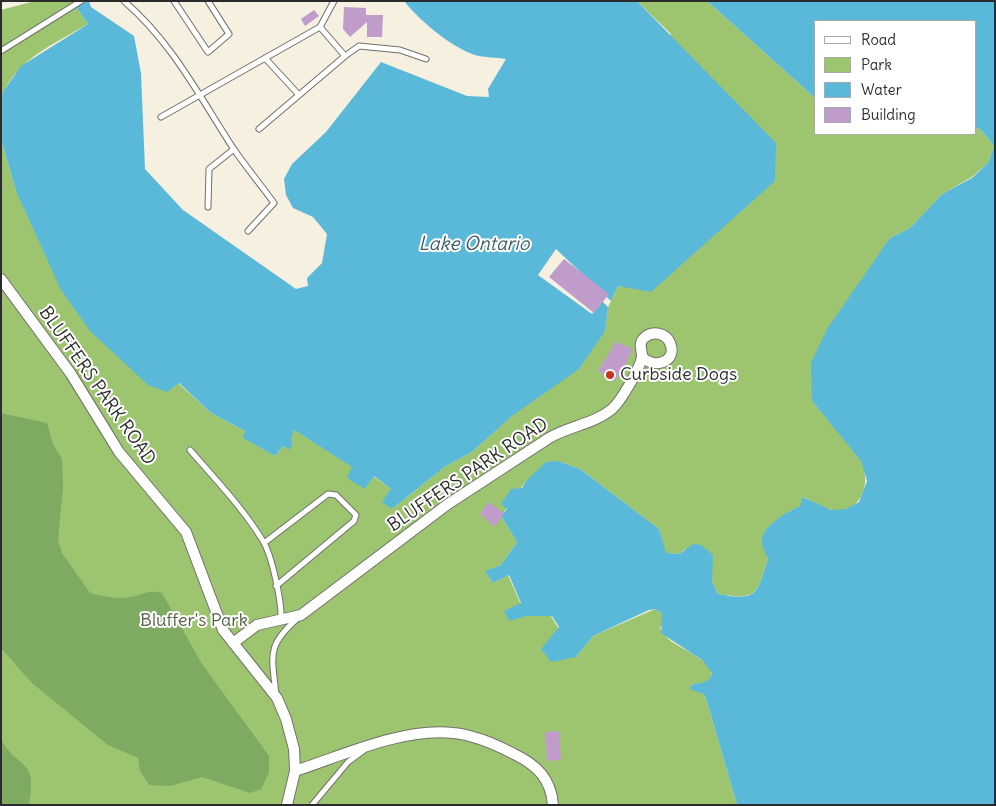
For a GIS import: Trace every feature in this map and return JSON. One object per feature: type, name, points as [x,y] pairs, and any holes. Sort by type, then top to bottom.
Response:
[{"type":"street","name":"BLUFFERS PARK ROAD","points":[[1,279],[71,374],[119,452],[186,532],[192,542],[216,617],[233,644],[276,698],[286,719],[293,742],[295,771],[287,805]]},
{"type":"street","name":"BLUFFERS PARK ROAD","points":[[233,644],[252,628],[301,615],[448,504],[562,430],[600,417],[611,409],[627,390],[642,357]]},
{"type":"street","points":[[295,771],[368,746],[412,734],[452,732],[490,742],[531,762],[551,788],[553,805]]},
{"type":"lane","points":[[1,50],[81,1]]},
{"type":"lane","points":[[124,1],[142,16],[185,71],[234,149],[274,203],[248,231]]},
{"type":"lane","points":[[174,1],[208,52],[229,34],[208,1]]},
{"type":"lane","points":[[161,117],[320,27],[334,1]]},
{"type":"lane","points":[[320,27],[345,56]]},
{"type":"lane","points":[[259,129],[359,46],[400,50],[426,59]]},
{"type":"lane","points":[[265,58],[299,95]]},
{"type":"lane","points":[[208,207],[208,169],[234,149]]},
{"type":"lane","points":[[190,450],[235,503],[264,543],[282,606],[282,620]]},
{"type":"lane","points":[[264,543],[328,494],[336,496],[356,516],[354,520],[276,586]]},
{"type":"lane","name":"BLUFFERS PARK ROAD","points":[[276,698],[273,648],[279,636],[301,615]]},
{"type":"lane","points":[[312,805],[348,762],[368,746]]},
{"type":"green space","points":[[35,1],[72,1],[88,24],[49,46],[25,64],[7,86],[1,100],[1,10]]},
{"type":"green space","name":"Bluffer's Park","points":[[637,1],[707,1],[814,97],[814,135],[976,135],[976,128],[981,130],[994,146],[988,163],[972,177],[942,194],[910,228],[890,238],[812,401],[845,439],[861,461],[865,479],[862,496],[850,508],[842,510],[828,509],[804,497],[800,506],[790,511],[762,542],[768,559],[761,580],[754,592],[741,596],[718,594],[712,581],[712,555],[685,549],[679,554],[665,553],[659,529],[580,469],[558,461],[526,481],[501,516],[517,542],[501,565],[486,571],[493,583],[508,575],[526,616],[551,616],[576,657],[593,636],[655,609],[662,614],[664,620],[660,629],[668,638],[698,657],[710,668],[712,674],[710,679],[704,683],[691,685],[691,688],[703,694],[706,698],[737,805],[1,805],[1,139],[16,191],[178,383],[211,413],[245,431],[244,438],[275,456],[283,446],[289,449],[293,443],[290,440],[294,430],[353,467],[365,489],[373,476],[391,489],[392,509],[446,466],[472,452],[605,331],[608,307],[618,286],[629,287],[671,34]]},
{"type":"green space","points":[[1,413],[47,423],[53,444],[62,459],[63,488],[58,540],[62,553],[90,593],[125,598],[150,592],[162,593],[202,664],[269,756],[269,773],[261,789],[250,793],[202,777],[170,786],[149,785],[140,771],[138,758],[108,745],[32,683],[1,648]]},
{"type":"green space","points":[[1,739],[7,749],[29,771],[31,789],[29,805],[1,805]]},
{"type":"water","name":"Lake Ontario","points":[[72,1],[89,1],[91,7],[134,36],[141,73],[145,169],[183,210],[296,289],[308,286],[307,278],[322,263],[327,234],[313,217],[293,208],[286,195],[284,179],[292,164],[326,132],[381,62],[467,96],[489,97],[488,89],[506,59],[475,55],[456,46],[427,25],[404,1],[637,1],[776,143],[775,181],[651,292],[618,286],[608,307],[605,331],[579,369],[512,416],[472,452],[446,466],[392,509],[382,502],[391,489],[374,476],[365,489],[347,478],[352,467],[294,430],[291,440],[293,443],[289,450],[283,446],[275,456],[243,438],[245,431],[211,413],[179,383],[167,392],[148,385],[90,331],[61,290],[16,191],[1,139],[1,100],[4,90],[21,66],[88,24]]},
{"type":"water","points":[[707,1],[995,1],[995,805],[737,805],[706,698],[703,694],[690,689],[691,685],[707,681],[712,673],[702,660],[661,633],[662,614],[655,609],[649,610],[593,636],[576,657],[551,662],[541,649],[559,627],[552,616],[526,616],[509,621],[504,611],[521,603],[509,575],[493,583],[485,571],[501,565],[517,542],[501,516],[507,509],[501,504],[511,489],[522,488],[526,481],[546,462],[558,461],[580,469],[659,529],[666,553],[679,554],[693,544],[701,545],[713,555],[712,581],[718,594],[731,596],[741,597],[754,593],[761,581],[768,559],[762,544],[765,532],[775,521],[800,506],[803,497],[831,510],[846,509],[859,502],[867,481],[861,461],[812,401],[811,363],[827,329],[890,238],[910,228],[942,194],[972,178],[988,163],[994,146],[981,130],[976,128],[976,20],[814,20],[814,97]]},
{"type":"pier","points":[[556,249],[611,301],[608,307],[601,300],[592,314],[538,275]]},
{"type":"building","points":[[344,7],[366,8],[366,15],[383,15],[382,37],[367,37],[367,22],[350,37],[343,29]]},
{"type":"building","points":[[314,10],[319,16],[305,26],[301,19]]},
{"type":"building","points":[[564,259],[609,294],[594,313],[549,277]]},
{"type":"building","points":[[616,342],[633,349],[623,370],[614,382],[598,371]]},
{"type":"building","points":[[488,502],[504,513],[495,527],[480,514]]},
{"type":"building","points":[[559,731],[561,760],[547,761],[545,732]]},
{"type":"place","name":"Curbside Dogs","points":[[610,375]]}]
